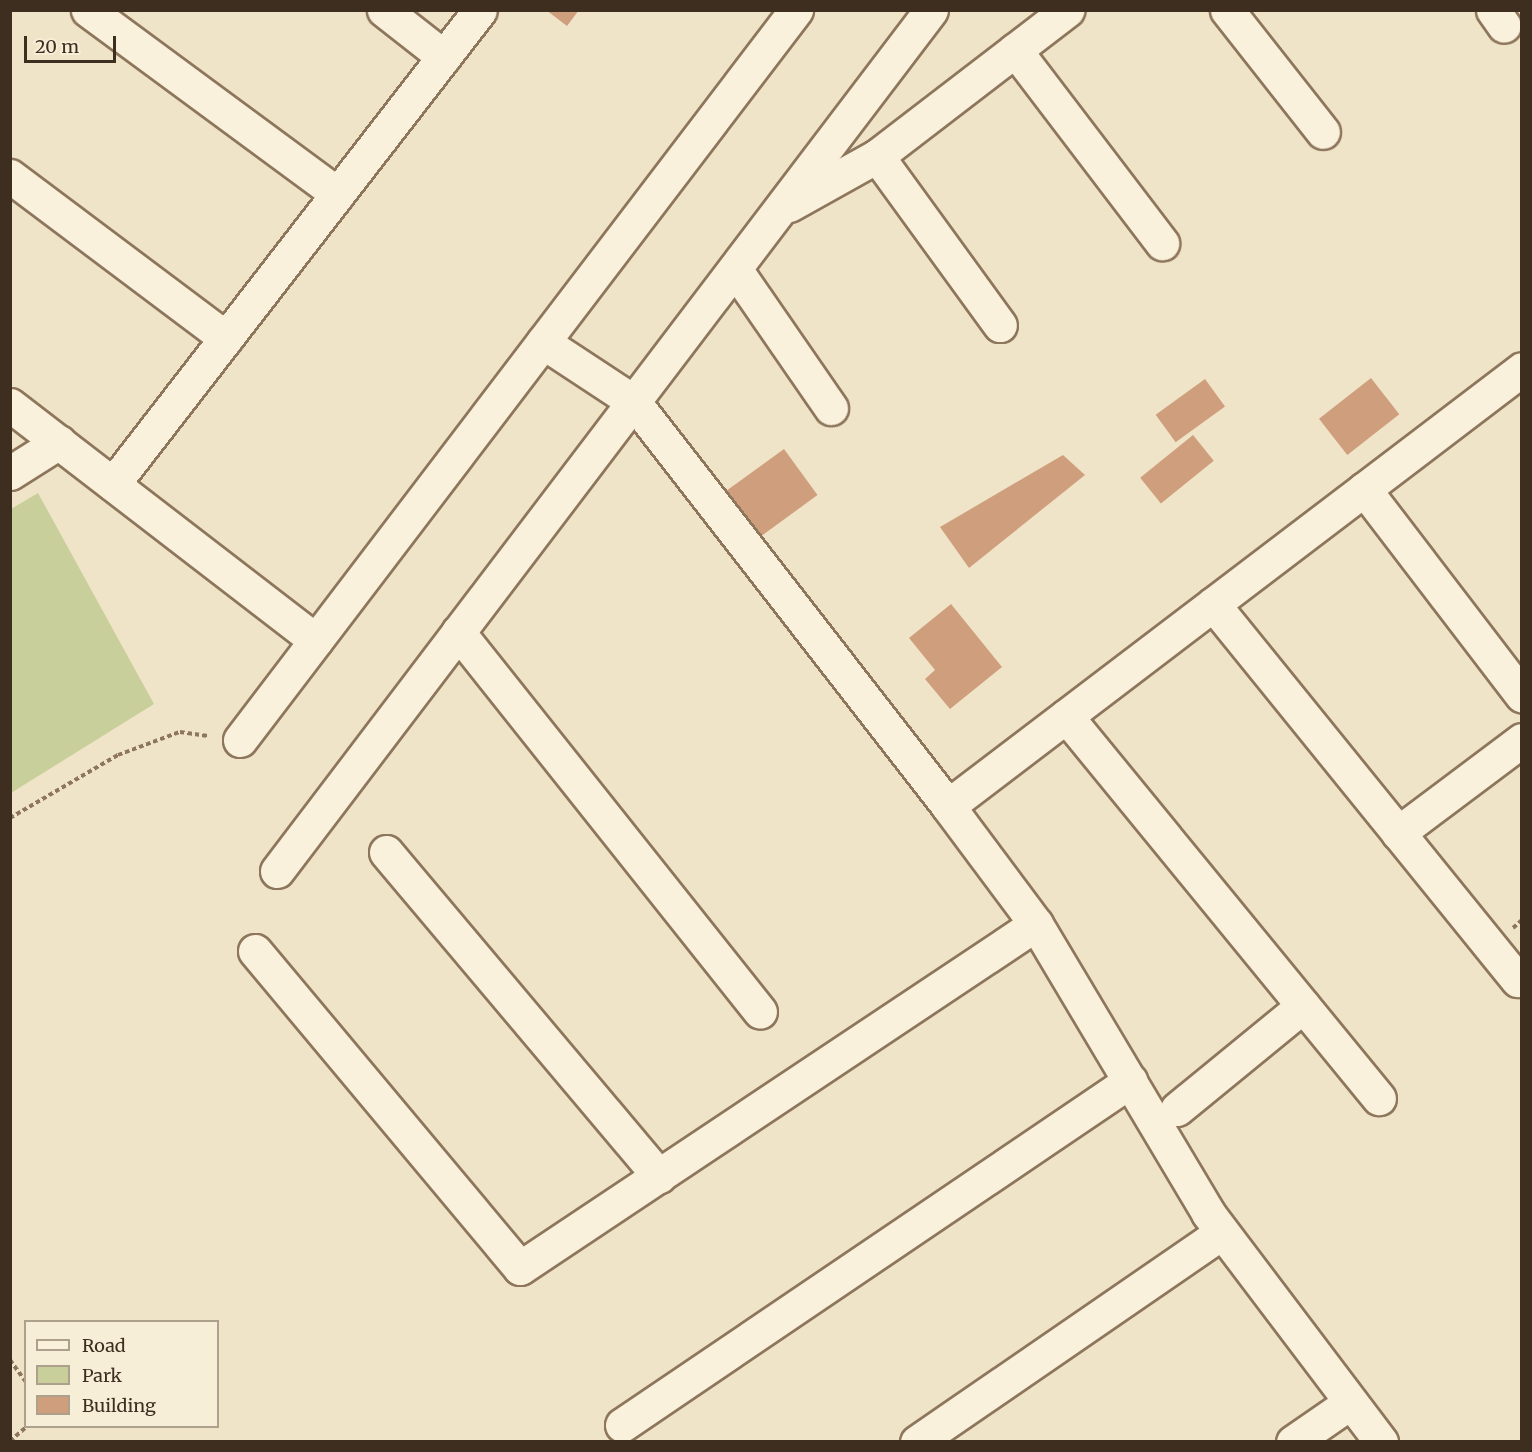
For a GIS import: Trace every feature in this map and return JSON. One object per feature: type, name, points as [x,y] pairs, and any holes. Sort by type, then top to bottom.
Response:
[{"type":"street","points":[[88,10],[338,194]]},
{"type":"street","points":[[384,10],[444,57]]},
{"type":"street","points":[[113,484],[480,10]]},
{"type":"street","points":[[240,740],[796,10]]},
{"type":"street","points":[[277,871],[931,10]]},
{"type":"street","points":[[777,212],[877,156],[1067,10]]},
{"type":"street","points":[[1227,10],[1323,132]]},
{"type":"street","points":[[1015,50],[1162,243]]},
{"type":"street","points":[[877,156],[1000,325]]},
{"type":"street","points":[[10,176],[226,338]]},
{"type":"street","points":[[735,269],[831,408]]},
{"type":"street","points":[[543,342],[634,402],[948,806],[1036,924],[1222,1232],[1381,1442]]},
{"type":"street","points":[[948,806],[1365,489],[1516,384]]},
{"type":"street","points":[[10,405],[316,641]]},
{"type":"street","points":[[10,473],[59,442]]},
{"type":"street","points":[[1365,489],[1521,696]]},
{"type":"street","points":[[1213,604],[1517,980]]},
{"type":"street","points":[[458,632],[760,1011]]},
{"type":"street","points":[[1066,716],[1378,1098]]},
{"type":"street","points":[[1398,833],[1521,740]]},
{"type":"street","points":[[386,852],[659,1176]]},
{"type":"street","points":[[255,951],[520,1268],[1036,924]]},
{"type":"street","points":[[1177,1109],[1303,1006]]},
{"type":"street","points":[[622,1425],[1130,1081]]},
{"type":"street","points":[[917,1442],[1222,1232]]},
{"type":"street","points":[[1293,1442],[1351,1402]]},
{"type":"path","points":[[10,819],[118,755],[180,732],[240,740]]},
{"type":"path","points":[[10,1360],[24,1379]]},
{"type":"path","points":[[10,1441],[25,1428]]},
{"type":"green space","points":[[38,493],[154,704],[11,793],[11,509]]},
{"type":"building","points":[[546,10],[579,10],[567,26]]},
{"type":"building","points":[[1371,378],[1399,414],[1347,455],[1319,419]]},
{"type":"building","points":[[1205,379],[1225,407],[1176,442],[1156,415]]},
{"type":"building","points":[[1193,435],[1214,461],[1161,503],[1140,478]]},
{"type":"building","points":[[784,449],[818,495],[754,541],[721,495]]},
{"type":"building","points":[[1063,455],[1085,475],[969,568],[940,527]]},
{"type":"building","points":[[951,604],[1002,667],[950,709],[925,679],[935,670],[909,638]]}]
